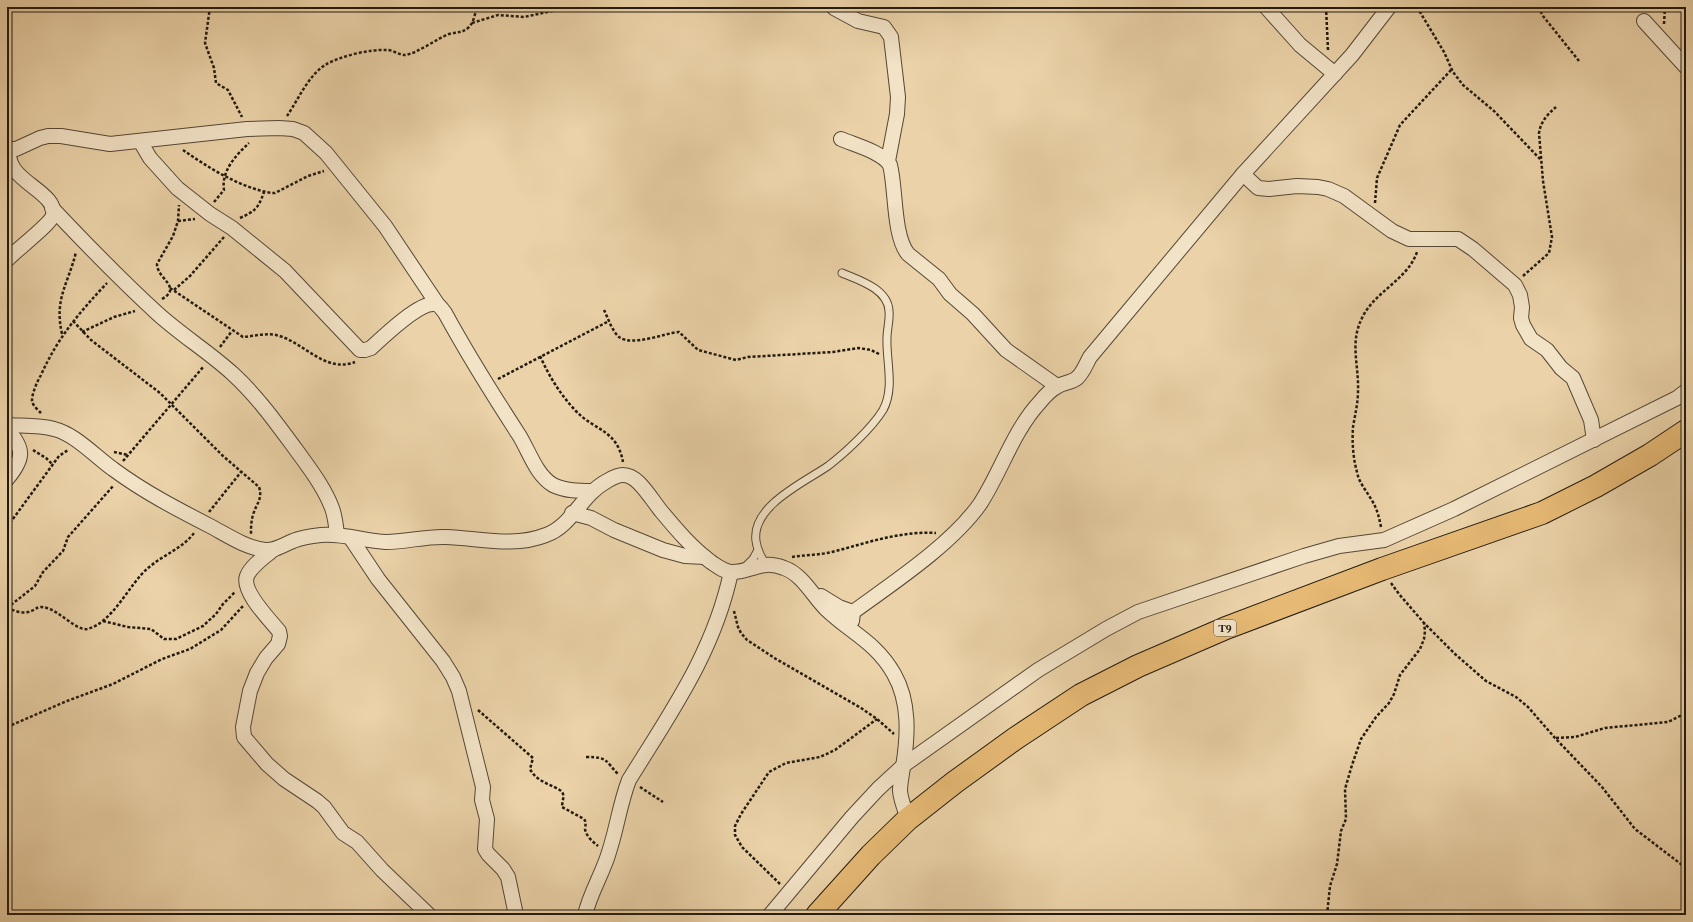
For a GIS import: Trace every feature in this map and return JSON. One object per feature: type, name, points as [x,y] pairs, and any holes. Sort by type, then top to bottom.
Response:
[{"type":"highway","name":"T9","points":[[817,915],[871,855],[908,819],[955,782],[1016,738],[1081,696],[1114,677],[1226,628],[1382,569],[1542,513],[1596,486],[1650,455],[1686,431]]},
{"type":"street","points":[[1266,7],[1300,45],[1332,71]]},
{"type":"street","points":[[855,631],[852,622],[853,612],[895,582],[954,534],[970,516],[983,499],[1020,430],[1039,402],[1057,386],[1077,379],[1090,358],[1110,333],[1243,174],[1389,7]]},
{"type":"street","points":[[834,8],[858,21],[884,27],[891,37],[898,97],[897,114],[888,161],[891,168],[900,233],[905,250],[939,279],[950,294],[973,314],[1006,350],[1057,386]]},
{"type":"street","points":[[1644,21],[1686,67]]},
{"type":"street","points":[[516,915],[508,877],[503,869],[485,849],[487,819],[482,800],[483,787],[459,691],[443,661],[343,536],[333,509],[320,485],[308,466],[256,398],[234,375],[213,357],[189,340],[148,305],[116,274],[52,208],[40,192],[15,171],[9,158],[9,148],[16,149],[48,136],[61,136],[110,144],[253,129],[293,129],[304,133],[314,140],[339,168],[393,237],[438,305],[445,313],[487,385],[545,478],[564,489],[592,491]]},
{"type":"street","points":[[841,139],[868,149],[888,161]]},
{"type":"street","points":[[140,141],[150,158],[177,188],[210,214],[232,228],[285,271],[360,350],[371,348],[400,322],[423,307],[429,304],[438,305]]},
{"type":"street","points":[[1243,174],[1258,188],[1269,189],[1296,186],[1328,189],[1344,196],[1392,231],[1409,239],[1458,239],[1473,249],[1515,285],[1520,295],[1522,307],[1521,318],[1523,325],[1531,338],[1547,350],[1561,368],[1573,378],[1591,420],[1594,440]]},
{"type":"street","points":[[7,260],[51,220],[54,214],[52,208]]},
{"type":"street","points":[[770,915],[790,893],[852,817],[878,789],[904,765],[1038,670],[1138,612],[1304,556],[1339,546],[1384,540],[1454,509],[1594,440],[1677,398],[1686,391]]},
{"type":"street","points":[[7,425],[55,429],[72,437],[83,447],[145,491],[250,547],[263,550],[273,550]]},
{"type":"street","points":[[7,429],[17,442],[21,454],[19,462],[7,479]]},
{"type":"street","points":[[429,915],[382,870],[361,846],[343,833],[324,807],[284,779],[267,764],[244,737],[243,727],[250,691],[257,673],[266,658],[278,644],[280,636],[279,631],[251,596],[245,582],[247,575],[252,568],[273,550],[306,537],[343,536],[386,542],[445,537],[519,542],[552,533],[563,525],[592,491],[615,476],[624,475],[632,477],[642,485],[682,535],[705,557],[721,569],[737,571],[768,564],[786,568],[797,576],[823,606],[838,620],[868,641],[884,658],[902,690],[906,708],[907,729],[900,790],[908,819]]},
{"type":"street","points":[[572,513],[590,518],[614,530],[663,550],[685,556],[705,557]]},
{"type":"street","points":[[585,915],[609,854],[624,793],[629,780],[682,696],[699,665],[720,613],[727,590],[737,571]]},
{"type":"street","points":[[810,591],[818,594],[839,607],[853,612]]},
{"type":"lane","points":[[768,564],[758,550],[756,533],[758,525],[764,514],[774,503],[792,488],[841,455],[883,410],[888,398],[890,386],[887,336],[889,311],[888,302],[874,288],[862,281],[842,273]]},
{"type":"lane","points":[[737,571],[753,558],[758,550]]},
{"type":"path","points":[[210,7],[205,43],[214,68],[215,79],[219,85],[224,86],[228,90],[253,129],[250,142],[236,156],[225,176],[224,190],[213,204],[210,214]]},
{"type":"path","points":[[472,23],[477,7]]},
{"type":"path","points":[[279,128],[316,73],[332,61],[373,50],[390,50],[405,55],[441,37],[452,33],[461,32],[472,23],[498,16],[524,17],[571,7]]},
{"type":"path","points":[[1326,7],[1332,71]]},
{"type":"path","points":[[1416,7],[1463,85],[1494,111],[1542,160]]},
{"type":"path","points":[[1538,7],[1543,16],[1579,61]]},
{"type":"path","points":[[1377,220],[1375,194],[1377,178],[1398,128],[1452,69]]},
{"type":"path","points":[[1515,285],[1528,270],[1549,253],[1552,237],[1545,194],[1539,133],[1540,126],[1547,115],[1556,107]]},
{"type":"path","points":[[166,138],[193,157],[225,176],[264,192],[275,193],[308,176],[339,168]]},
{"type":"path","points":[[177,188],[179,204],[178,222],[173,236],[157,264],[159,272],[170,288],[243,337],[276,335],[328,362],[339,365],[354,362],[360,359],[365,350]]},
{"type":"path","points":[[174,290],[190,276],[232,228],[238,219],[252,213],[257,209],[264,192]]},
{"type":"path","points":[[62,334],[59,318],[61,296],[75,258],[79,236]]},
{"type":"path","points":[[1384,540],[1378,512],[1362,486],[1357,474],[1353,450],[1353,428],[1358,391],[1355,350],[1356,332],[1363,315],[1373,300],[1404,272],[1416,256],[1422,239]]},
{"type":"path","points":[[55,429],[32,402],[39,378],[62,334],[116,274]]},
{"type":"path","points":[[82,332],[109,319],[132,312],[168,296],[170,288]]},
{"type":"path","points":[[604,310],[615,332],[620,338],[625,340],[646,339],[679,332],[698,350],[733,360],[833,352],[858,348],[871,350],[888,360]]},
{"type":"path","points":[[73,321],[82,332],[172,404],[204,438],[241,472],[260,487],[262,494],[252,516],[250,547]]},
{"type":"path","points":[[487,385],[609,321]]},
{"type":"path","points":[[7,608],[35,586],[43,572],[63,551],[68,536],[119,473],[128,455],[213,357],[232,331]]},
{"type":"path","points":[[540,356],[554,383],[576,411],[607,434],[617,444],[622,456],[624,475]]},
{"type":"path","points":[[7,527],[62,453],[71,449],[83,447]]},
{"type":"path","points":[[7,608],[24,613],[30,612],[37,607],[47,608],[61,615],[82,629],[92,627],[102,621],[116,607],[149,567],[192,536],[201,522],[241,472]]},
{"type":"path","points":[[768,564],[788,557],[831,552],[875,539],[901,534],[924,532],[954,534]]},
{"type":"path","points":[[1382,569],[1399,594],[1424,623],[1486,681],[1516,697],[1528,707],[1555,738],[1602,787],[1635,829],[1686,868]]},
{"type":"path","points":[[102,621],[128,627],[151,629],[164,639],[176,639],[203,626],[245,582]]},
{"type":"path","points":[[727,590],[738,627],[747,640],[877,719],[890,730],[904,746]]},
{"type":"path","points":[[7,727],[67,701],[113,684],[162,659],[190,649],[224,627],[251,596]]},
{"type":"path","points":[[1326,915],[1330,886],[1337,864],[1341,830],[1346,819],[1345,789],[1360,739],[1376,717],[1389,703],[1394,694],[1400,675],[1420,649],[1424,639],[1424,623]]},
{"type":"path","points":[[459,691],[517,745],[532,755],[534,758],[530,769],[535,777],[541,782],[561,790],[564,796],[562,807],[584,819],[586,822],[585,831],[598,846],[609,854]]},
{"type":"path","points":[[1555,738],[1575,737],[1605,728],[1668,722],[1686,713]]},
{"type":"path","points":[[790,893],[742,847],[734,835],[735,826],[741,814],[769,772],[786,763],[820,757],[835,750],[877,719]]},
{"type":"path","points":[[586,757],[606,760],[619,775],[663,802]]}]
